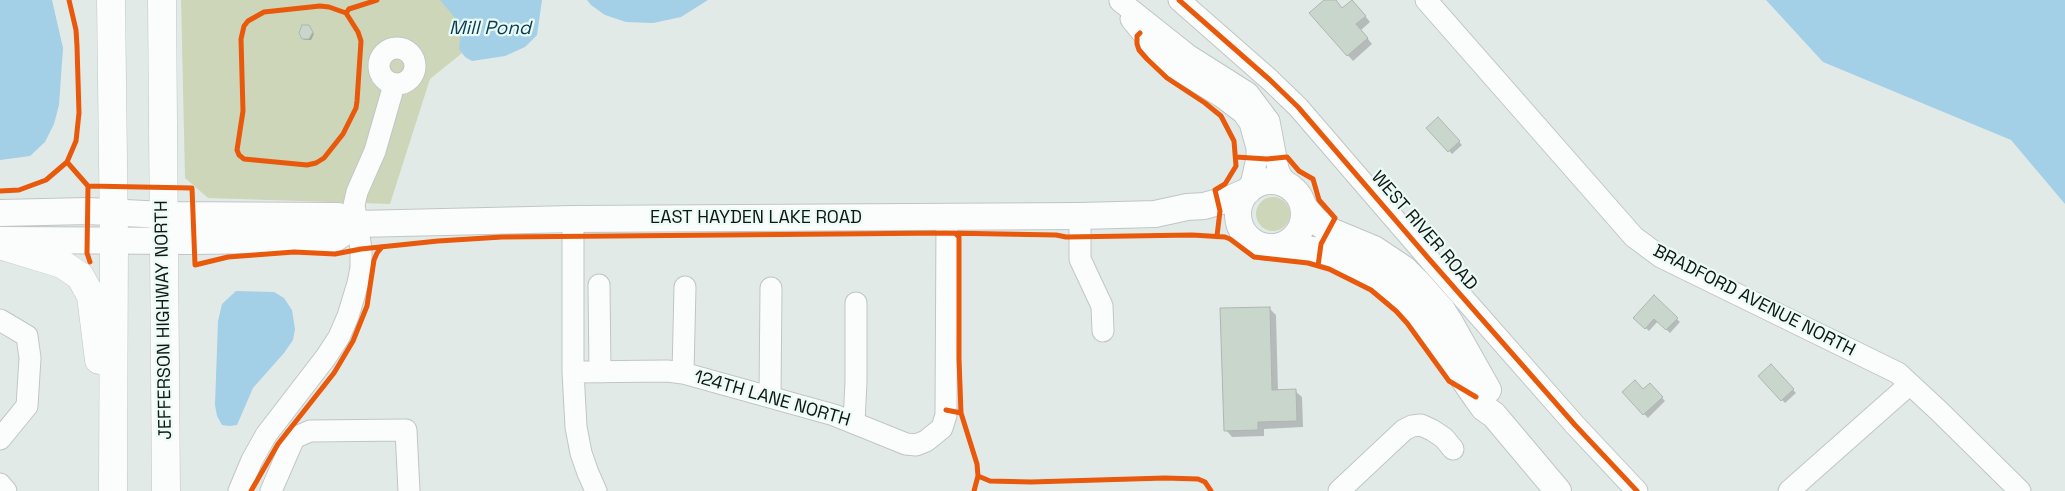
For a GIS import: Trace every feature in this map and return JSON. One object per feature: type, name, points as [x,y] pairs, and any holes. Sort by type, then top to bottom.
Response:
[{"type":"highway","name":"JEFFERSON HIGHWAY NORTH","points":[[111,0],[138,227],[166,491]]},
{"type":"highway","name":"JEFFERSON HIGHWAY NORTH","points":[[113,491],[162,0]]},
{"type":"highway","points":[[0,245],[62,264],[80,276],[91,296],[113,491]]},
{"type":"main road","points":[[1494,415],[1492,398],[1463,343],[1428,293],[1404,269],[1389,257],[1374,249],[1328,230],[1314,219],[1298,197],[1279,182],[1268,182],[1249,190],[1239,207],[1238,217],[1246,234],[1259,245],[1320,251],[1335,256],[1358,266],[1387,284],[1415,310],[1484,408],[1494,415],[1558,491]]},
{"type":"main road","name":"EAST HAYDEN LAKE ROAD","points":[[357,224],[573,219],[1155,214],[1211,204],[1232,198],[1249,190]]},
{"type":"main road","points":[[1279,246],[1294,238],[1300,231],[1303,222],[1298,197]]},
{"type":"main road","points":[[0,213],[138,227],[334,239],[357,224]]},
{"type":"main road","name":"EAST HAYDEN LAKE ROAD","points":[[1155,214],[1188,221],[1209,220],[1226,222],[1246,234]]},
{"type":"main road","points":[[0,240],[138,227]]},
{"type":"street","name":"WEST RIVER ROAD","points":[[1179,0],[1298,107],[1429,259],[1636,491]]},
{"type":"street","name":"BRADFORD AVENUE NORTH","points":[[1426,0],[1634,237],[1661,257],[1890,369],[1910,384],[2020,491]]},
{"type":"street","points":[[1119,1],[1140,33],[1158,52],[1190,79],[1234,105],[1246,118],[1255,136],[1258,148],[1249,190]]},
{"type":"street","points":[[1119,1],[1188,55],[1248,93],[1269,121],[1278,169],[1281,176],[1298,197]]},
{"type":"street","points":[[241,490],[266,435],[326,357],[342,330],[354,297],[360,268],[361,249],[354,205],[357,192],[375,151],[394,85]]},
{"type":"street","name":"124TH LANE NORTH","points":[[574,372],[668,371],[683,373],[770,396],[854,422],[893,440],[916,445],[933,436],[942,428],[946,421],[947,216]]},
{"type":"street","points":[[1080,216],[1080,259],[1102,306],[1103,331]]},
{"type":"street","points":[[573,219],[576,427],[583,460],[596,491]]},
{"type":"street","points":[[598,285],[600,372]]},
{"type":"street","points":[[683,373],[685,287]]},
{"type":"street","points":[[770,396],[771,288]]},
{"type":"street","points":[[854,422],[856,303]]},
{"type":"street","points":[[0,320],[27,336],[30,358],[27,406],[8,414],[0,439]]},
{"type":"street","points":[[1789,491],[1910,384]]},
{"type":"street","points":[[1339,491],[1404,430],[1412,426],[1421,425],[1432,430],[1444,438],[1453,448]]},
{"type":"street","points":[[271,491],[294,438],[310,431],[397,430],[406,430],[409,491]]},
{"type":"street","points":[[0,484],[6,491]]},
{"type":"path","points":[[358,89],[360,50],[372,54],[370,68],[372,82]]},
{"type":"path","points":[[360,68],[370,68]]},
{"type":"green space","points":[[181,0],[528,0],[430,79],[390,204],[208,198],[185,178]]},
{"type":"green space","points":[[1273,197],[1280,198],[1285,202],[1289,207],[1289,221],[1285,226],[1280,230],[1273,231],[1266,230],[1261,226],[1257,221],[1256,214],[1257,207],[1261,202],[1266,198]]},
{"type":"water","points":[[0,0],[52,0],[63,48],[59,105],[54,124],[45,142],[30,156],[0,160]]},
{"type":"water","name":"Mill Pond","points":[[440,0],[542,0],[537,35],[525,47],[505,56],[472,61],[465,57],[459,49],[461,31],[457,20]]},
{"type":"water","points":[[587,0],[708,0],[681,17],[653,23],[626,22],[605,15]]},
{"type":"water","points":[[1766,0],[2065,0],[2065,204],[2011,140],[1823,62]]},
{"type":"water","points":[[236,291],[274,292],[284,298],[292,310],[295,329],[293,340],[284,353],[253,388],[237,425],[229,426],[222,425],[217,416],[215,405],[218,321],[222,304]]},
{"type":"building","points":[[1324,0],[1336,0],[1342,8],[1352,0],[1366,16],[1356,24],[1368,38],[1347,56],[1309,13]]},
{"type":"building","points":[[302,25],[309,25],[313,32],[309,39],[302,39],[299,33]]},
{"type":"building","points":[[1438,117],[1460,141],[1448,152],[1426,128]]},
{"type":"building","points":[[1654,295],[1678,318],[1666,330],[1654,319],[1645,329],[1633,318]]},
{"type":"building","points":[[1270,307],[1272,390],[1296,389],[1297,421],[1258,422],[1258,430],[1224,431],[1220,308]]},
{"type":"building","points":[[1771,364],[1794,389],[1781,401],[1758,376]]},
{"type":"building","points":[[1635,380],[1643,389],[1650,383],[1663,397],[1643,415],[1622,392]]},
{"type":"cycle path","points":[[0,191],[19,190],[46,180],[67,162],[76,141],[79,113],[77,46],[76,30],[69,0]]},
{"type":"cycle path","points":[[346,13],[320,6],[264,12],[248,21],[244,26],[241,39],[243,111],[237,150],[244,159],[307,165],[316,163],[324,158],[343,134],[356,108],[361,41],[358,32],[346,13],[349,9],[377,0]]},
{"type":"cycle path","points":[[1179,0],[1298,107],[1575,425],[1637,491]]},
{"type":"cycle path","points":[[1140,33],[1137,36],[1139,50],[1167,78],[1221,116],[1234,141],[1236,166],[1225,184],[1215,190],[1220,211],[1217,236]]},
{"type":"cycle path","points":[[1236,157],[1267,159],[1287,157],[1299,171],[1313,179],[1319,200],[1335,218],[1321,244],[1318,266]]},
{"type":"cycle path","points":[[67,162],[88,186],[192,188],[195,265],[228,257],[294,252],[335,254],[361,249],[438,241],[502,237],[946,233],[1056,235],[1066,237],[1192,235],[1225,237],[1254,257],[1308,263],[1329,269],[1371,290],[1407,323],[1449,381],[1476,397]]},
{"type":"cycle path","points":[[88,186],[87,253],[90,262]]},
{"type":"cycle path","points":[[956,234],[959,237],[961,413]]},
{"type":"cycle path","points":[[251,491],[278,444],[334,373],[353,341],[367,306],[374,260],[382,247]]},
{"type":"cycle path","points":[[946,410],[961,413],[977,464],[978,476],[974,491]]},
{"type":"cycle path","points":[[978,476],[990,481],[1031,482],[1165,478],[1198,479],[1205,482],[1211,491]]}]
